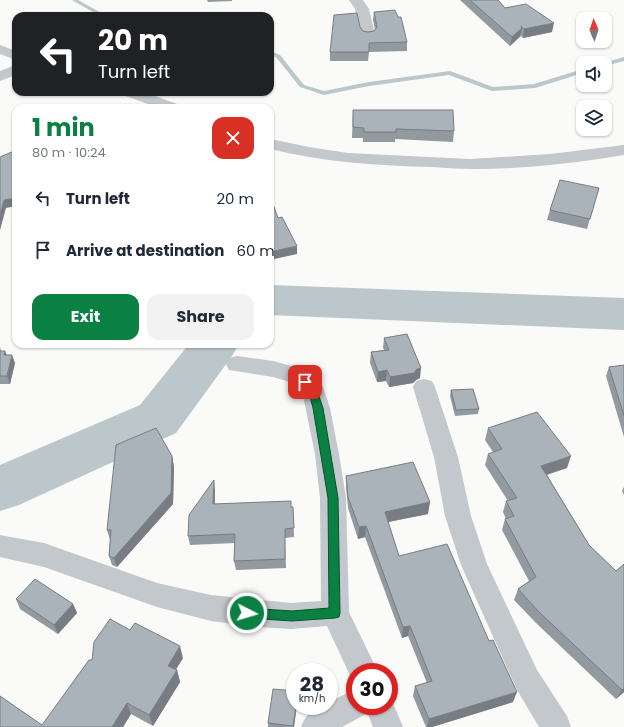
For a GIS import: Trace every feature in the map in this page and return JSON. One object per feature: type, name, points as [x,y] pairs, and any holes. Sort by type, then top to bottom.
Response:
[{"type":"street","points":[[356,0],[362,9],[368,35]]},
{"type":"street","points":[[0,49],[12,54]]},
{"type":"street","points":[[0,76],[12,72]]},
{"type":"street","points":[[140,96],[163,104]]},
{"type":"street","points":[[274,145],[298,152],[330,157],[382,161],[475,164],[554,160],[624,150]]},
{"type":"street","points":[[237,364],[273,369],[298,376],[312,387],[318,408],[333,498],[335,613],[359,663]]},
{"type":"street","points":[[424,387],[446,457],[458,516],[474,565],[527,680],[556,727]]},
{"type":"street","points":[[0,546],[44,555],[98,573],[157,596],[211,608],[259,614],[292,616],[335,613]]},
{"type":"street","points":[[316,727],[323,721],[346,709]]},
{"type":"street","points":[[383,715],[388,727]]},
{"type":"building","points":[[470,0],[498,0],[505,8],[526,4],[554,23],[524,29],[521,26],[522,28],[512,37]]},
{"type":"building","points":[[395,10],[398,17],[401,17],[407,42],[369,43],[369,52],[330,52],[334,15],[357,13],[360,27],[363,31],[368,32],[374,31],[377,27],[374,12]]},
{"type":"building","points":[[353,110],[453,110],[454,131],[396,129],[396,132],[364,132],[364,128],[353,127]]},
{"type":"building","points":[[12,152],[12,199],[4,200],[0,215],[0,157]]},
{"type":"building","points":[[560,180],[599,188],[590,219],[550,210]]},
{"type":"building","points":[[274,207],[278,218],[282,217],[297,246],[274,251]]},
{"type":"building","points":[[407,334],[421,368],[417,369],[414,373],[390,377],[387,370],[378,372],[371,352],[389,350],[384,338]]},
{"type":"building","points":[[0,351],[5,351],[4,355],[12,355],[7,376],[0,376]]},
{"type":"building","points":[[624,365],[624,416],[609,367]]},
{"type":"building","points":[[473,389],[479,409],[456,410],[451,390]]},
{"type":"building","points":[[537,412],[571,456],[541,466],[589,545],[616,571],[624,564],[624,688],[622,690],[539,612],[518,589],[536,577],[505,519],[514,516],[506,501],[517,498],[488,454],[502,449],[488,428]]},
{"type":"building","points":[[156,428],[172,456],[171,493],[114,558],[109,556],[111,530],[107,530],[116,445]]},
{"type":"building","points":[[413,462],[430,502],[385,512],[399,556],[447,544],[489,641],[493,640],[517,692],[429,719],[415,686],[432,681],[410,626],[403,627],[366,526],[359,527],[348,497],[346,476]]},
{"type":"building","points":[[214,480],[213,504],[291,501],[291,507],[293,507],[294,528],[285,529],[285,559],[234,561],[235,534],[188,536],[189,515]]},
{"type":"building","points":[[35,579],[73,604],[54,625],[16,599]]},
{"type":"building","points":[[110,619],[130,630],[135,623],[180,646],[168,666],[177,670],[149,715],[127,703],[112,727],[0,727],[0,696],[42,725],[89,660],[92,660],[94,642]]},
{"type":"building","points":[[273,689],[286,690],[286,715],[295,715],[293,726],[268,723]]},
{"type":"waterway","points":[[74,0],[96,12]]},
{"type":"waterway","points":[[274,54],[278,56],[302,86],[324,93],[369,84],[450,73],[492,89],[535,86],[576,73]]},
{"type":"waterway","points":[[612,62],[624,59]]},
{"type":"waterway","points":[[274,300],[624,314]]},
{"type":"waterway","points":[[0,489],[158,419],[212,348]]},
{"type":"route","points":[[247,613],[292,616],[335,613],[333,498],[327,454],[318,408],[312,387],[305,382]]}]
